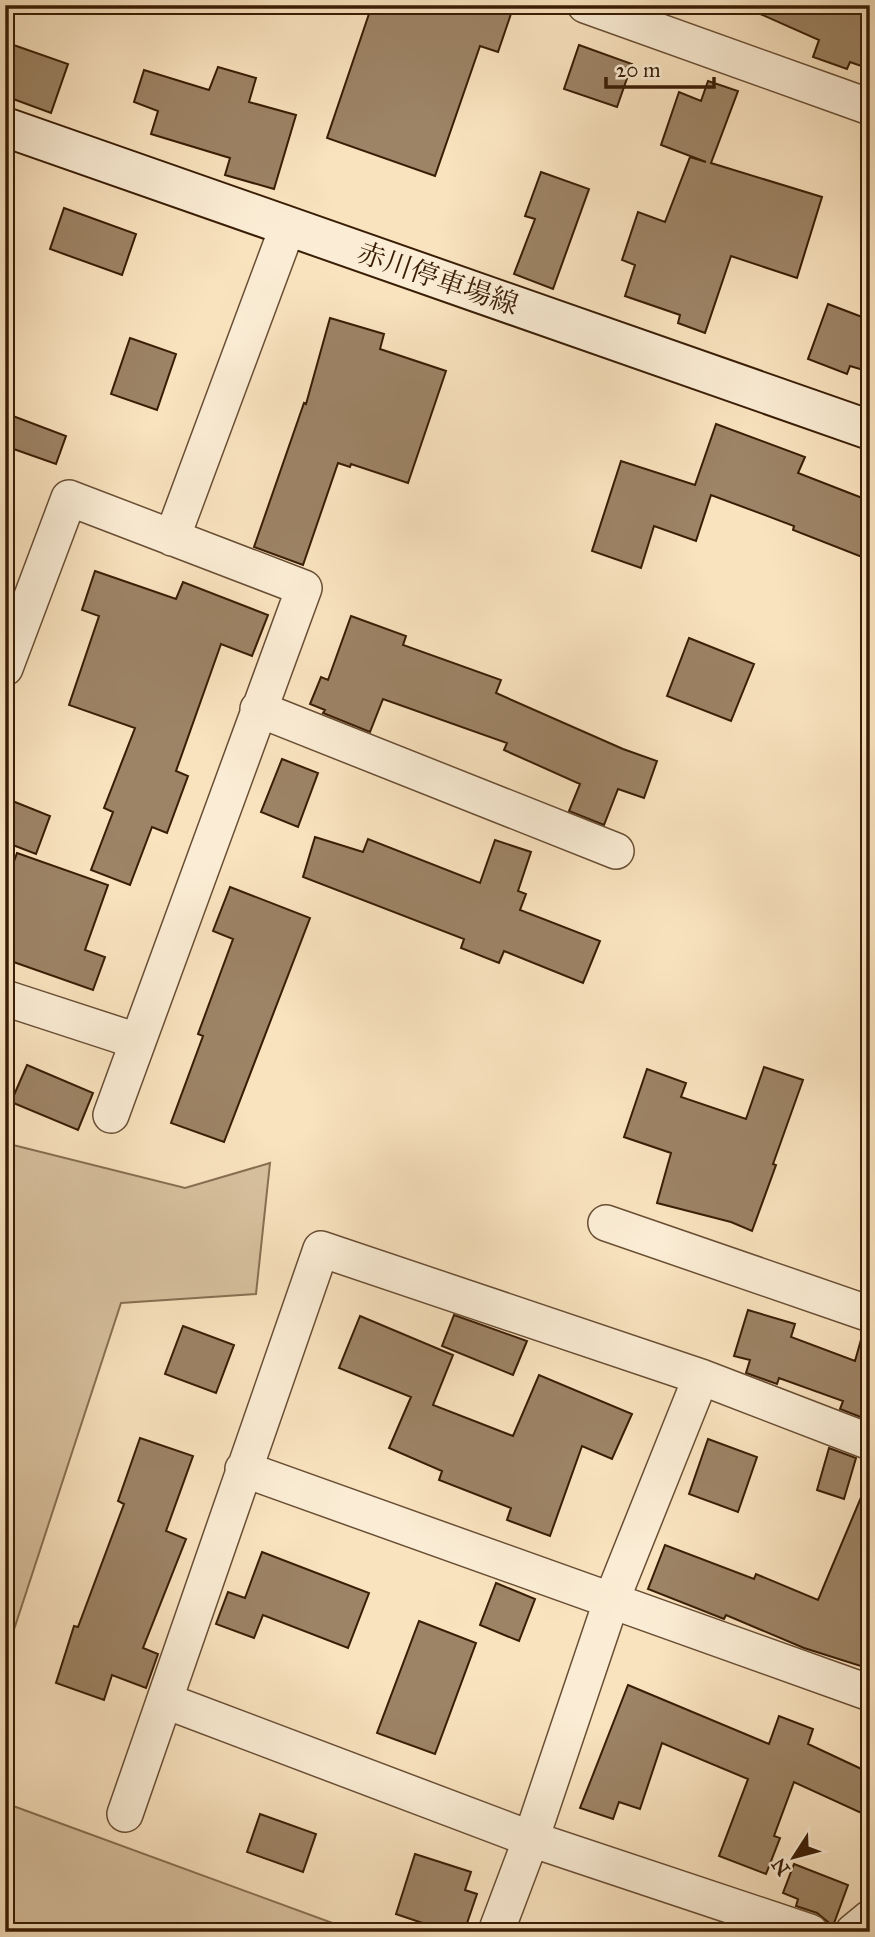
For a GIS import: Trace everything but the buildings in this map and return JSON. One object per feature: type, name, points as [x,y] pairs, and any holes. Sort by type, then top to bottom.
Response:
[{"type":"main road","name":"赤川停車場線","points":[[5,127],[870,430]]},
{"type":"street","points":[[584,5],[870,107]]},
{"type":"street","points":[[172,538],[288,226]]},
{"type":"street","points":[[5,668],[69,498],[304,588],[111,1115]]},
{"type":"street","points":[[258,709],[616,850]]},
{"type":"street","points":[[5,998],[137,1041]]},
{"type":"street","points":[[606,1223],[870,1314]]},
{"type":"street","points":[[125,1814],[321,1249],[701,1377],[870,1442]]},
{"type":"street","points":[[496,1932],[531,1839],[612,1599],[701,1377]]},
{"type":"street","points":[[243,1469],[870,1693]]},
{"type":"street","points":[[166,1701],[531,1839],[810,1932]]},
{"type":"street","points":[[853,1932],[870,1918]]},
{"type":"shaded area","points":[[5,1143],[185,1188],[270,1163],[256,1294],[121,1303],[5,1657]]},
{"type":"shaded area","points":[[5,1803],[357,1932],[5,1932]]}]
